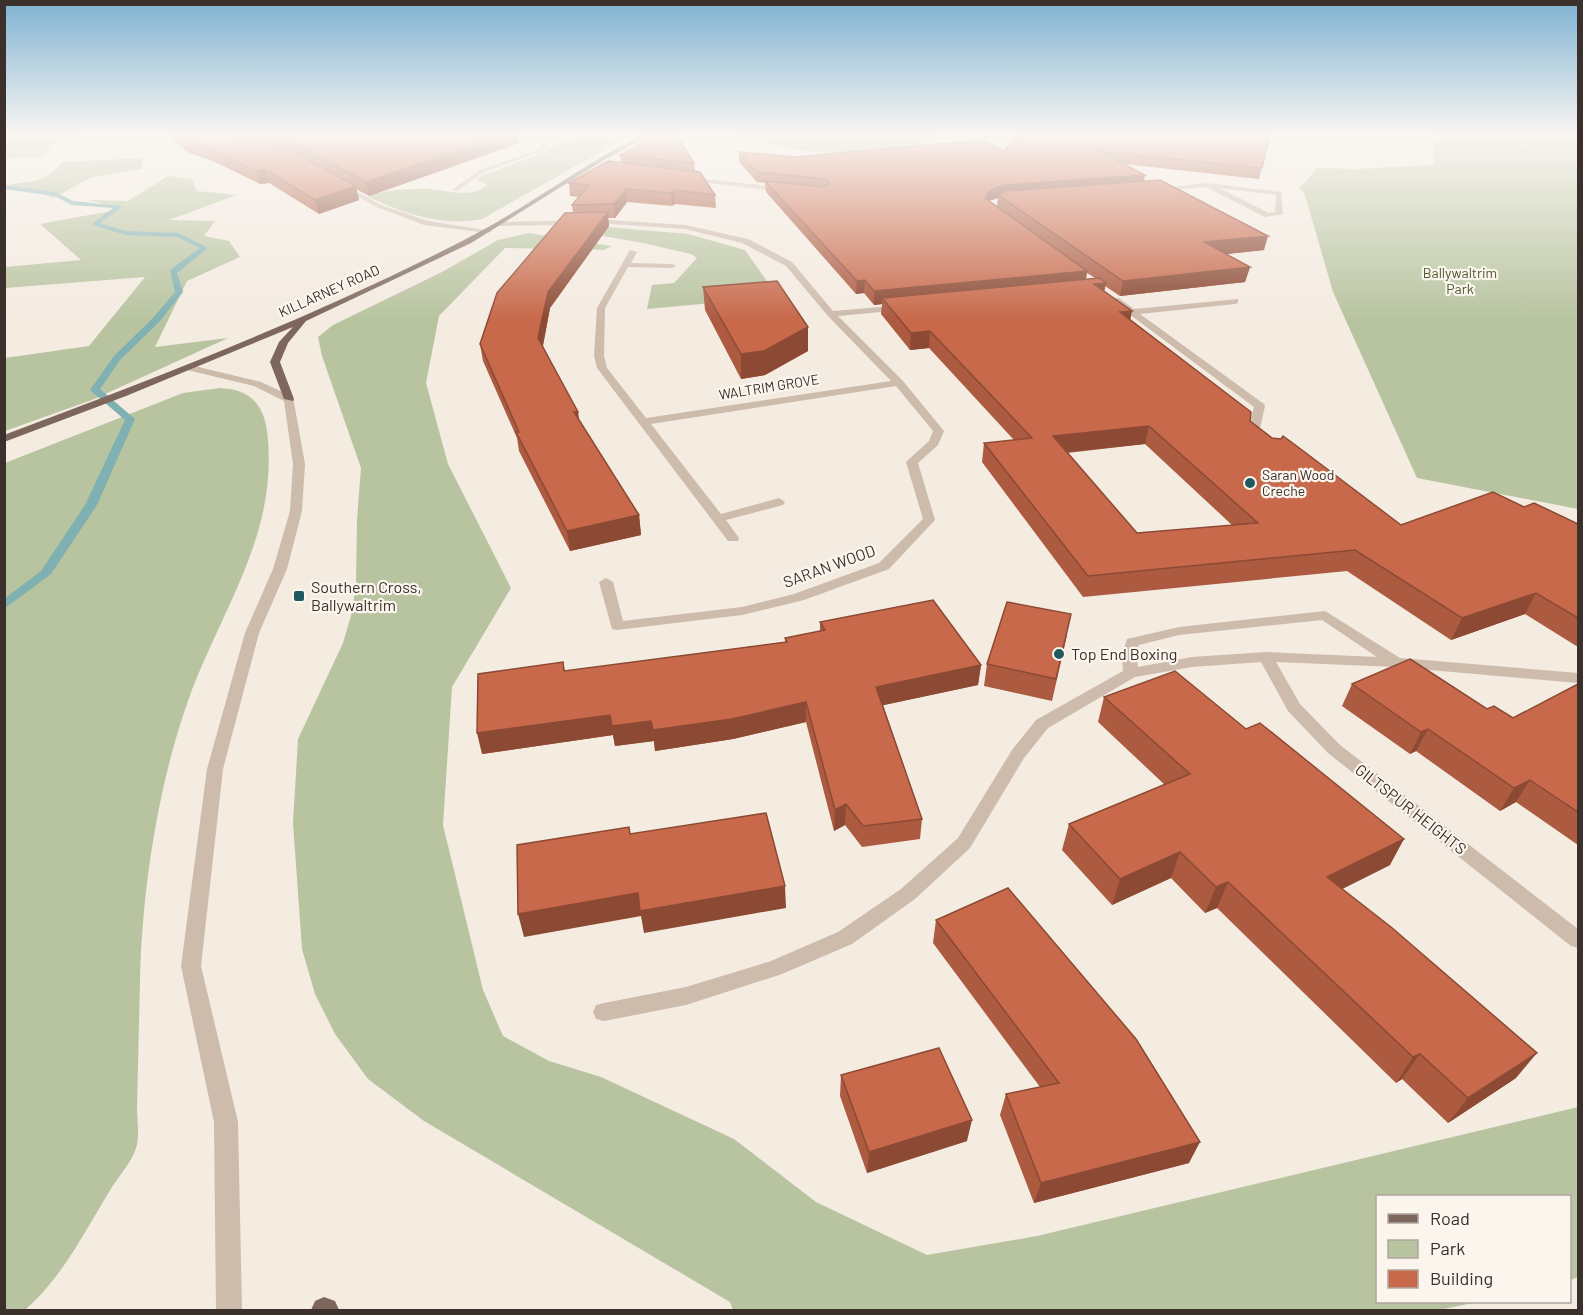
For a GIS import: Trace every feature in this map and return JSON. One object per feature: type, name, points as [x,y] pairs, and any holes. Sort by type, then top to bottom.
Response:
[{"type":"main road","name":"KILLARNEY ROAD","points":[[4,439],[190,368],[306,318],[488,231],[543,196]]},
{"type":"main road","points":[[289,399],[275,362],[285,342],[306,318]]},
{"type":"street","points":[[362,196],[379,206],[427,223],[488,231]]},
{"type":"street","points":[[1230,196],[1268,215],[1279,214],[1280,196]]},
{"type":"street","name":"SARAN WOOD","points":[[499,224],[611,222],[685,227],[745,241],[789,264],[831,314],[899,382],[939,431],[934,443],[912,462],[929,520],[885,566],[799,597],[742,611],[617,627],[606,582]]},
{"type":"street","points":[[633,252],[601,308],[599,356],[602,368],[733,538]]},
{"type":"street","points":[[625,265],[672,266]]},
{"type":"street","points":[[1107,294],[1260,406],[1252,438],[1264,448]]},
{"type":"street","points":[[1132,312],[1234,301]]},
{"type":"street","points":[[831,314],[913,306]]},
{"type":"street","points":[[190,368],[257,384],[289,399],[299,464],[296,511],[280,569],[252,633],[215,769],[191,966],[226,1122],[229,1311]]},
{"type":"street","name":"WALTRIM GROVE","points":[[643,422],[899,382]]},
{"type":"street","points":[[718,518],[779,502]]},
{"type":"street","points":[[1131,674],[1129,655],[1132,642],[1179,631],[1325,615],[1396,662]]},
{"type":"street","points":[[604,1012],[686,996],[776,968],[846,938],[908,894],[964,843],[1018,754],[1041,724],[1131,674],[1192,662],[1266,657],[1396,662],[1578,678]]},
{"type":"street","name":"GILTSPUR HEIGHTS","points":[[1266,657],[1294,707],[1334,749],[1578,940]]},
{"type":"green space","points":[[135,196],[233,196],[169,220],[215,221],[204,236],[229,241],[240,257],[187,281],[155,347],[228,338],[92,400],[5,431],[5,358],[89,346],[145,277],[5,288],[5,267],[81,260],[40,224],[122,209],[88,200],[128,201]]},
{"type":"green space","points":[[368,196],[522,196],[482,219],[467,221],[438,220],[394,208]]},
{"type":"green space","name":"Ballywaltrim Park","points":[[1305,196],[1578,196],[1578,509],[1417,478],[1333,292]]},
{"type":"green space","points":[[608,227],[688,234],[745,250],[778,297],[647,309],[652,285],[674,283],[697,258],[691,254],[643,243],[557,228]]},
{"type":"green space","points":[[528,233],[612,246],[604,250],[505,248],[439,316],[426,383],[448,464],[511,588],[452,687],[443,825],[483,990],[503,1036],[549,1061],[601,1077],[734,1139],[816,1202],[927,1255],[1037,1236],[1578,1107],[1578,1277],[1571,1280],[1571,1195],[1376,1195],[1376,1303],[1472,1303],[1439,1310],[733,1310],[730,1302],[424,1121],[368,1079],[335,1034],[315,994],[302,949],[293,823],[298,739],[343,643],[352,612],[356,584],[361,468],[322,356],[318,337],[333,325],[442,272],[498,240]]},
{"type":"green space","points":[[220,388],[231,389],[249,396],[261,410],[267,429],[268,476],[264,509],[255,541],[189,698],[160,801],[148,874],[141,946],[137,1144],[129,1163],[51,1283],[25,1310],[5,1310],[5,463],[183,393]]},
{"type":"building","points":[[309,196],[326,196],[315,200]]},
{"type":"building","points":[[579,196],[620,196],[614,204],[572,205]]},
{"type":"building","points":[[779,196],[986,196],[985,198],[1087,271],[874,291],[865,280],[857,281]]},
{"type":"building","points":[[1000,196],[1192,196],[1268,236],[1204,242],[1250,267],[1123,281]]},
{"type":"building","points":[[608,212],[548,292],[538,338],[578,412],[574,412],[639,515],[567,531],[516,432],[519,432],[480,344],[497,293],[565,213]]},
{"type":"building","points":[[1099,278],[1106,283],[1094,284],[1132,311],[1120,312],[1251,412],[1250,421],[1272,438],[1281,439],[1283,436],[1401,525],[1493,492],[1524,507],[1534,503],[1578,524],[1578,618],[1536,593],[1462,618],[1355,550],[1088,576],[984,443],[1032,438],[930,331],[911,333],[882,298]],"holes":[[[1149,426],[1258,523],[1137,533],[1053,436]]]},
{"type":"building","points":[[777,281],[808,327],[764,351],[741,354],[703,287]]},
{"type":"building","points":[[933,600],[981,665],[876,687],[922,819],[863,826],[846,804],[835,810],[806,702],[732,719],[653,730],[651,721],[612,726],[610,715],[477,733],[478,674],[563,662],[564,671],[787,642],[785,638],[825,630],[820,622]]},
{"type":"building","points":[[1007,602],[1071,614],[1056,679],[987,664]]},
{"type":"building","points":[[1410,659],[1487,709],[1494,706],[1513,718],[1578,684],[1578,812],[1530,780],[1514,788],[1428,729],[1421,732],[1352,684]]},
{"type":"building","points":[[1175,671],[1246,729],[1260,723],[1404,839],[1327,877],[1391,927],[1537,1053],[1468,1098],[1420,1054],[1413,1057],[1228,882],[1216,887],[1180,852],[1120,879],[1069,824],[1190,774],[1104,697]]},
{"type":"building","points":[[766,813],[785,886],[640,911],[638,893],[518,914],[517,845],[629,827],[630,834]]},
{"type":"building","points":[[1008,888],[1136,1039],[1200,1142],[1041,1183],[1006,1094],[1059,1083],[936,920]]},
{"type":"building","points":[[939,1048],[972,1120],[869,1152],[841,1075]]},
{"type":"waterway","points":[[4,605],[45,574],[91,505],[130,419],[95,390],[117,358],[156,320],[179,292],[173,272],[205,248],[178,235],[125,233],[95,224],[119,207],[72,203],[60,196]]},
{"type":"place","name":"Saran Wood Creche","points":[[1250,483]]},
{"type":"place","name":"Southern Cross, Ballywaltrim","points":[[299,596]]},
{"type":"place","name":"Top End Boxing","points":[[1059,654]]}]
